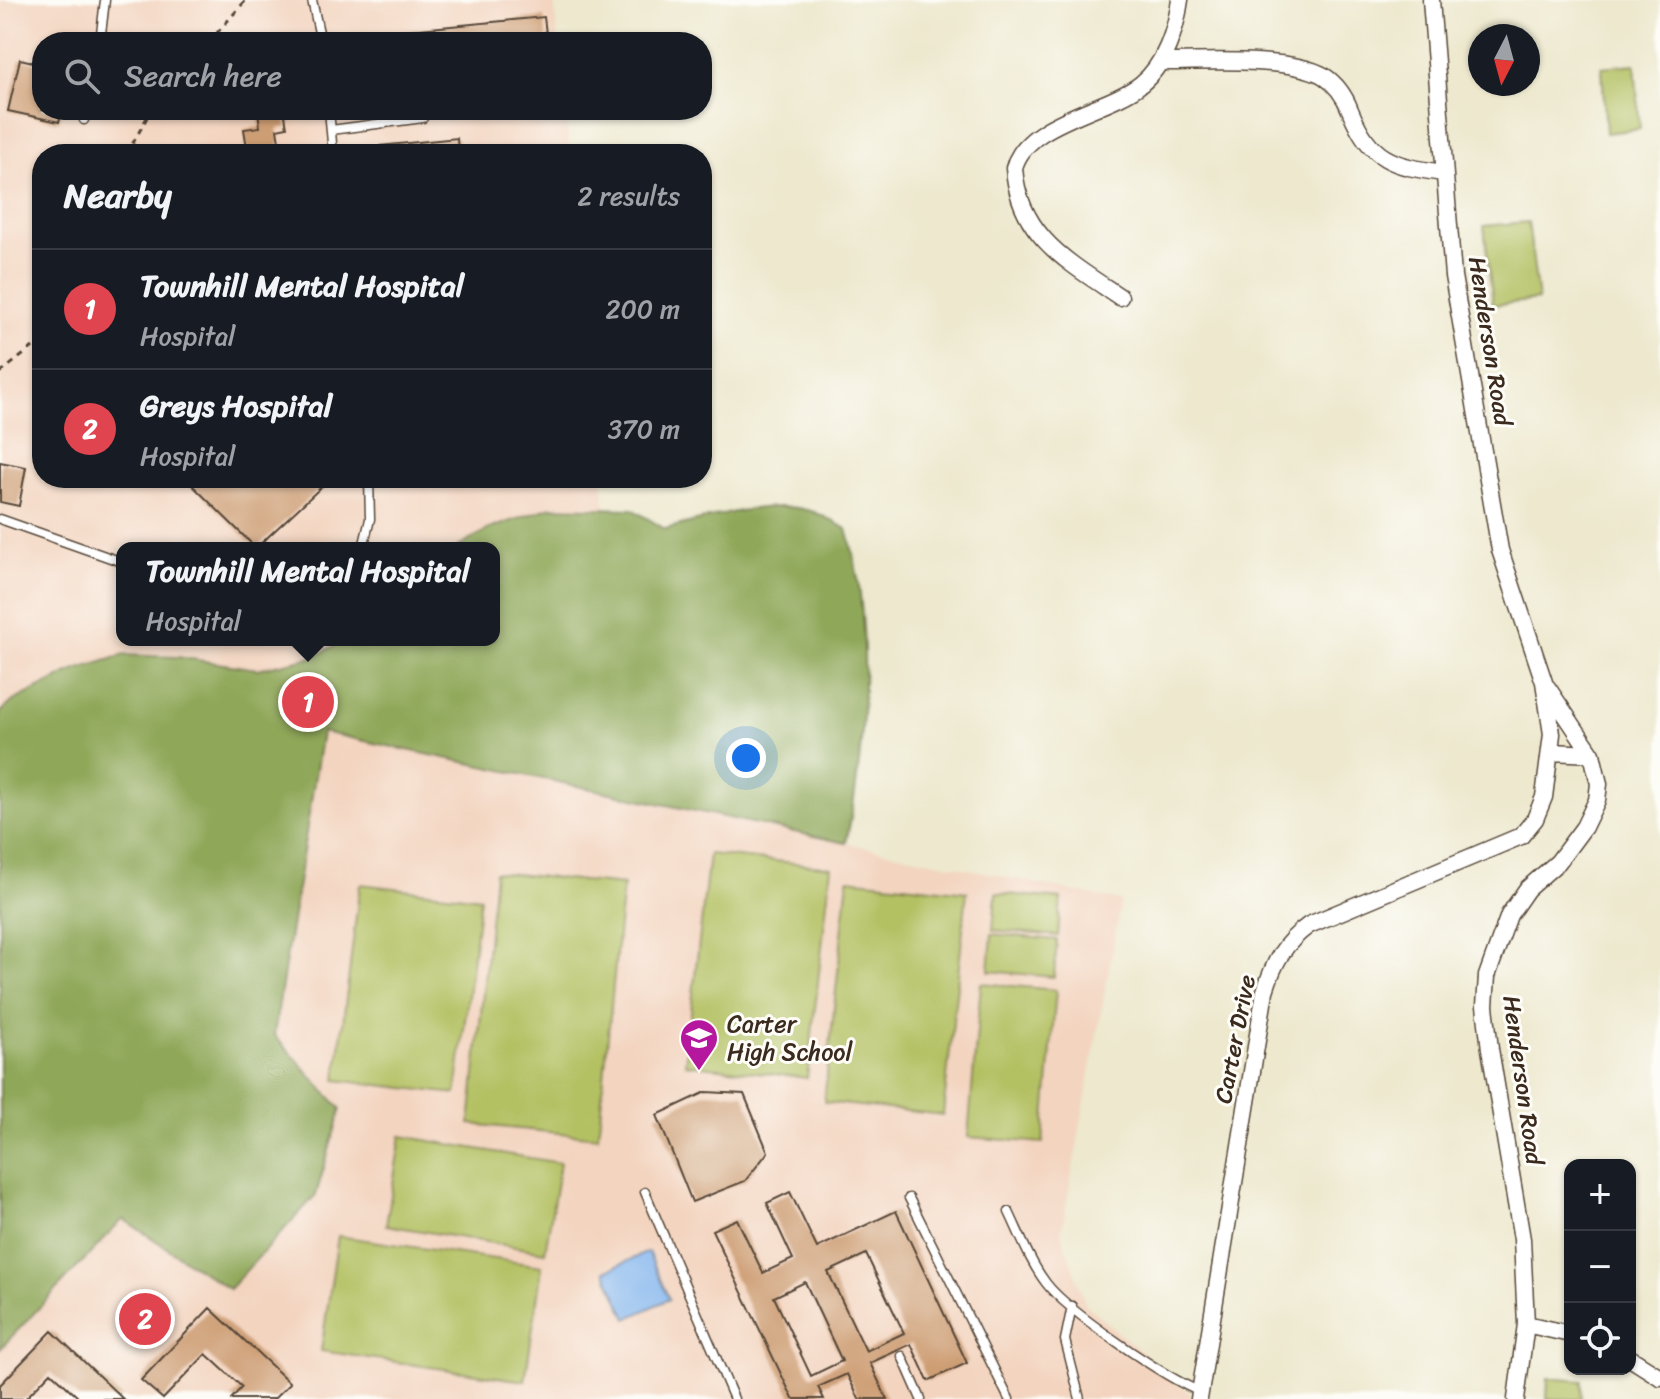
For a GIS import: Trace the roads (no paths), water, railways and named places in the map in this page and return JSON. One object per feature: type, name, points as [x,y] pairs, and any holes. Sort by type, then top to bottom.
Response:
[{"type":"street","points":[[1120,297],[1048,246],[1029,223],[1014,168],[1022,152],[1048,129],[1143,83],[1160,62],[1171,40],[1180,0]]},
{"type":"street","name":"Henderson Road","points":[[1431,0],[1453,276],[1500,550],[1544,682],[1552,752]]},
{"type":"street","points":[[1160,62],[1272,65],[1303,69],[1324,76],[1347,100],[1367,143],[1378,156],[1398,165],[1444,173]]},
{"type":"street","name":"Henderson Road","points":[[1516,1399],[1526,1324],[1522,1239],[1490,1049],[1485,1006],[1487,976],[1509,915],[1527,889],[1558,862],[1591,813],[1599,784],[1592,754],[1544,682]]},
{"type":"street","points":[[1552,752],[1592,754]]},
{"type":"street","name":"Carter Drive","points":[[1200,1395],[1265,991],[1279,954],[1289,940],[1309,925],[1521,836],[1535,819],[1544,797],[1552,752]]},
{"type":"street","points":[[1526,1324],[1564,1333]]},
{"type":"street","points":[[1636,1362],[1660,1377]]},
{"type":"lane","points":[[101,32],[105,0]]},
{"type":"lane","points":[[312,0],[319,32]]},
{"type":"lane","points":[[330,120],[332,144]]},
{"type":"lane","points":[[331,130],[408,120]]},
{"type":"lane","points":[[364,542],[370,519],[369,488]]},
{"type":"lane","points":[[0,519],[116,560]]},
{"type":"lane","points":[[645,1192],[734,1399]]},
{"type":"lane","points":[[909,1198],[1009,1399]]},
{"type":"lane","points":[[1009,1212],[1046,1284],[1171,1379],[1200,1395]]},
{"type":"lane","points":[[1072,1306],[1065,1340],[1080,1399]]},
{"type":"lane","points":[[902,1356],[921,1399]]},
{"type":"water","points":[[648,1252],[669,1299],[627,1319],[605,1271]]},
{"type":"place","name":"Townhill Mental Hospital","points":[[308,702]]},
{"type":"place","name":"Carter High School","points":[[699,1072]]},
{"type":"place","name":"Greys Hospital","points":[[145,1319]]}]
